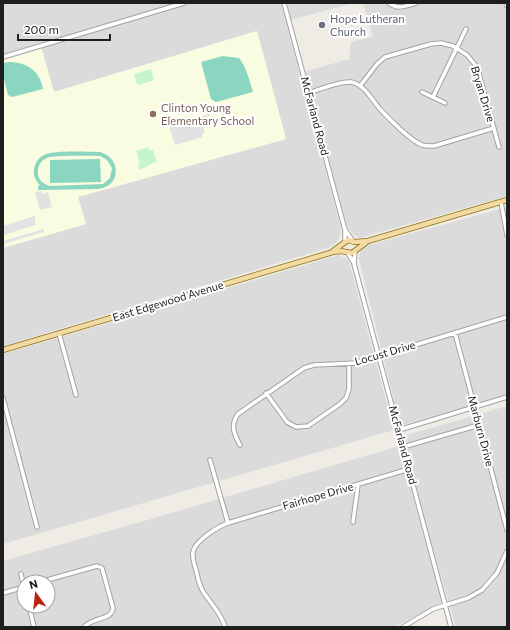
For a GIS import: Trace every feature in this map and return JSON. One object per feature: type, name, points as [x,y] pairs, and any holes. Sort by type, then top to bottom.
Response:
[{"type":"main road","name":"East Edgewood Avenue","points":[[332,252],[348,240],[368,241],[507,200]]},
{"type":"main road","points":[[353,241],[356,245],[355,250]]},
{"type":"main road","name":"East Edgewood Avenue","points":[[3,350],[332,252],[350,253],[368,241]]},
{"type":"main road","points":[[344,243],[344,249],[346,252]]},
{"type":"street","points":[[3,57],[184,3]]},
{"type":"street","name":"McFarland Road","points":[[284,3],[345,230],[344,243]]},
{"type":"street","points":[[389,3],[393,6],[399,7],[416,3]]},
{"type":"street","points":[[433,97],[466,29]]},
{"type":"street","points":[[360,86],[377,64],[385,57],[431,44],[444,44],[457,48]]},
{"type":"street","name":"Bryan Drive","points":[[457,48],[467,55],[477,67],[499,147]]},
{"type":"street","points":[[309,93],[345,82],[352,82],[360,86],[380,109],[400,128],[418,143],[427,146],[434,146],[494,128]]},
{"type":"street","points":[[422,92],[445,103]]},
{"type":"street","points":[[501,202],[507,235]]},
{"type":"street","name":"McFarland Road","points":[[345,230],[353,241]]},
{"type":"street","name":"McFarland Road","points":[[354,264],[355,250]]},
{"type":"street","name":"McFarland Road","points":[[346,252],[354,264],[451,627]]},
{"type":"street","name":"Locust Drive","points":[[240,446],[233,430],[235,417],[299,370],[314,365],[356,363],[507,318]]},
{"type":"street","points":[[60,333],[76,395]]},
{"type":"street","name":"Marburn Drive","points":[[455,333],[507,530]]},
{"type":"street","points":[[266,393],[287,422],[296,427],[308,426],[340,404],[346,398],[349,389],[349,364]]},
{"type":"street","points":[[398,430],[507,397]]},
{"type":"street","points":[[3,398],[37,527]]},
{"type":"street","points":[[403,447],[480,424]]},
{"type":"street","points":[[210,460],[228,523]]},
{"type":"street","name":"Fairhope Drive","points":[[225,627],[220,614],[200,586],[193,554],[199,542],[228,523],[409,469]]},
{"type":"street","points":[[353,522],[358,485]]},
{"type":"street","points":[[403,627],[429,611],[468,598],[487,586],[498,571],[507,545]]},
{"type":"street","points":[[56,577],[96,566],[99,566],[103,571],[113,608],[112,613],[109,616],[93,620],[84,627]]},
{"type":"street","points":[[3,593],[16,589]]},
{"type":"street","points":[[30,614],[34,627]]},
{"type":"shaded area","points":[[3,3],[281,3],[341,228],[339,238],[336,243],[328,248],[3,346],[3,248],[86,224],[78,197],[286,139],[257,31],[54,92],[40,43],[3,54]]},
{"type":"shaded area","points":[[287,3],[354,3],[291,20]]},
{"type":"shaded area","points":[[363,3],[507,3],[507,196],[359,238],[353,234],[347,226],[304,72],[349,59],[351,42],[373,36]]},
{"type":"shaded area","points":[[257,31],[286,139],[78,197],[86,224],[3,248],[3,54],[40,43],[54,92]]},
{"type":"shaded area","points":[[209,114],[210,116],[200,119],[205,133],[202,133],[203,137],[175,145],[169,126]]},
{"type":"shaded area","points":[[41,191],[42,194],[48,192],[52,207],[40,210],[35,192]]},
{"type":"shaded area","points":[[507,207],[507,395],[400,426],[359,259],[360,251],[366,246]]},
{"type":"shaded area","points":[[35,216],[35,225],[3,235],[3,226]]},
{"type":"shaded area","points":[[44,229],[44,232],[3,244],[3,241]]},
{"type":"shaded area","points":[[339,255],[349,261],[394,430],[3,544],[3,354]]},
{"type":"shaded area","points":[[507,406],[507,627],[456,627],[400,437]]},
{"type":"shaded area","points":[[399,446],[442,602],[395,627],[3,627],[3,561]]},
{"type":"green space","points":[[223,56],[239,58],[246,70],[253,92],[216,102],[211,99],[201,62]]},
{"type":"green space","points":[[16,62],[32,69],[39,77],[43,89],[12,97],[8,95],[3,75],[3,63]]},
{"type":"green space","points":[[151,69],[154,80],[138,85],[134,74]]},
{"type":"green space","points":[[148,147],[149,150],[153,150],[157,161],[140,170],[138,165],[140,163],[136,151]]},
{"type":"green space","points":[[55,152],[100,152],[107,155],[115,166],[115,178],[106,187],[98,189],[38,190],[38,186],[40,185],[35,178],[34,169],[38,160],[42,156]],"holes":[[[100,156],[107,160],[112,168],[110,178],[103,184],[50,186],[41,181],[38,175],[38,168],[40,164],[43,160],[51,157]]]},
{"type":"green space","points":[[100,159],[101,182],[50,183],[50,160]]},
{"type":"place","name":"Hope Lutheran Church","points":[[322,25]]},
{"type":"place","name":"Clinton Young Elementary School","points":[[153,114]]}]
